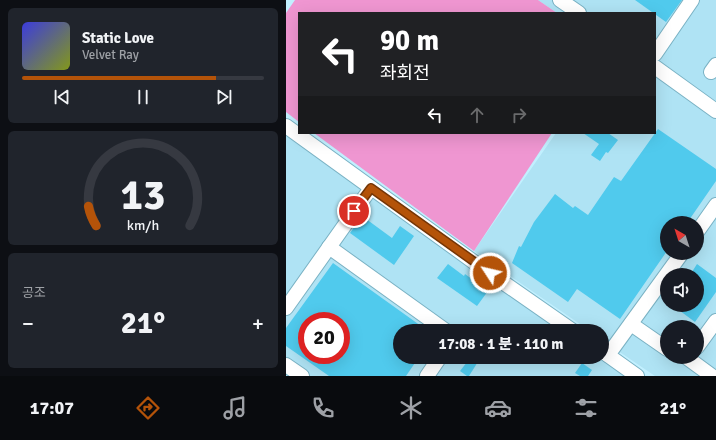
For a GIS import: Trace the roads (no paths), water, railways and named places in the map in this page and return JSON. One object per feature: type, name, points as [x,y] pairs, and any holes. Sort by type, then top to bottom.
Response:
[{"type":"lane","points":[[560,0],[578,12]]},
{"type":"lane","points":[[656,53],[692,0]]},
{"type":"lane","points":[[656,68],[716,111]]},
{"type":"lane","points":[[286,126],[478,265],[563,324]]},
{"type":"lane","points":[[286,308],[371,188]]},
{"type":"lane","points":[[704,222],[716,205]]},
{"type":"lane","points":[[329,247],[436,324]]},
{"type":"lane","points":[[609,349],[631,324],[677,260]]},
{"type":"lane","points":[[704,337],[716,321]]},
{"type":"lane","points":[[631,324],[660,344]]},
{"type":"lane","points":[[609,356],[637,376]]},
{"type":"lane","points":[[427,376],[435,364]]},
{"type":"lane","points":[[696,364],[712,376]]},
{"type":"lane","points":[[286,365],[302,376]]}]
